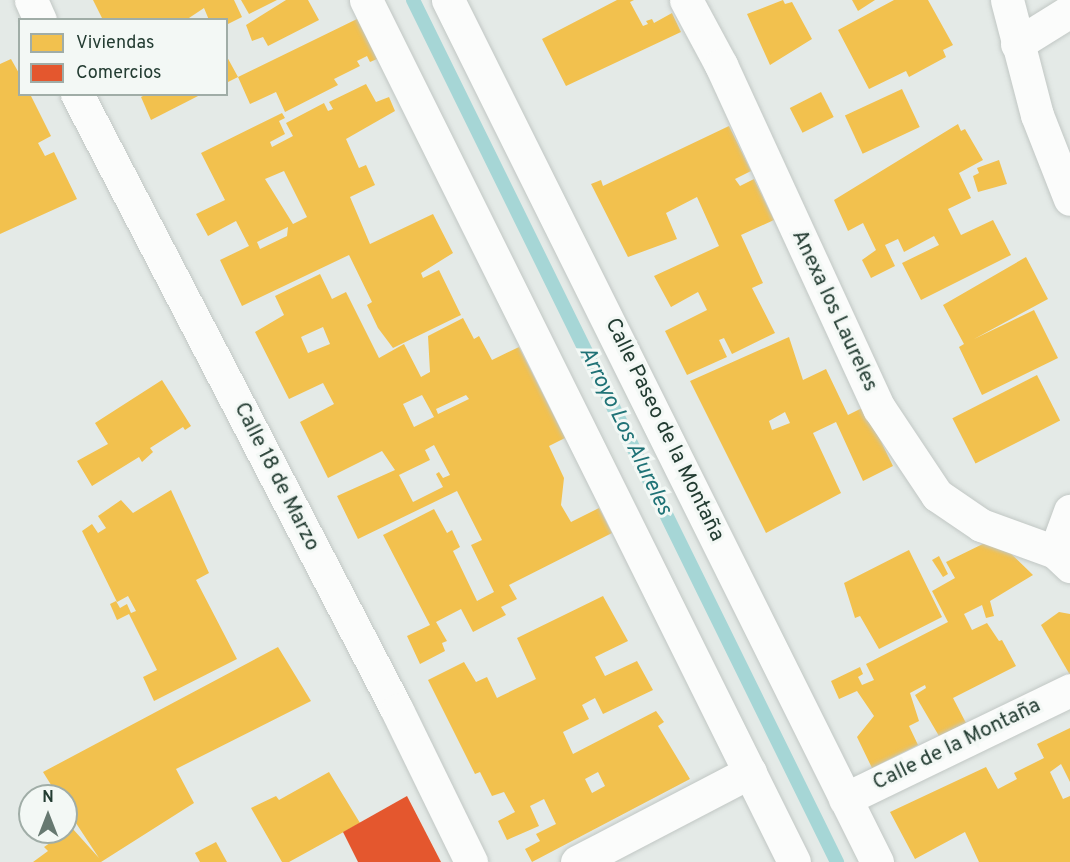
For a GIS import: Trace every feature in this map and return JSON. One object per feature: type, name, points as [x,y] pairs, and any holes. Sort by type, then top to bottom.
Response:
[{"type":"main road","points":[[31,0],[39,18]]},
{"type":"main road","points":[[366,0],[794,862]]},
{"type":"main road","name":"Calle Paseo de la Montaña","points":[[448,0],[529,156],[877,862]]},
{"type":"main road","name":"Anexa los Laureles","points":[[686,0],[721,65],[885,418],[937,495],[981,525],[1063,559]]},
{"type":"main road","points":[[1007,0],[1037,115],[1070,199]]},
{"type":"main road","points":[[1017,44],[1070,11]]},
{"type":"main road","name":"Calle 18 de Marzo","points":[[78,96],[397,710],[471,862]]},
{"type":"main road","points":[[1063,559],[1070,511]]},
{"type":"main road","name":"Calle de la Montaña","points":[[845,799],[1070,690]]},
{"type":"main road","points":[[577,862],[750,771]]},
{"type":"building: Viviendas","points":[[93,0],[234,0],[242,17],[228,24],[228,18],[208,18],[204,8],[189,18],[102,18]]},
{"type":"building: Viviendas","points":[[241,0],[277,0],[249,14]]},
{"type":"building: Viviendas","points":[[286,0],[308,0],[319,20],[268,46],[263,37],[252,41],[246,25]]},
{"type":"building: Viviendas","points":[[617,0],[634,0],[630,2],[643,26],[648,24],[646,21],[652,19],[654,23],[672,13],[681,32],[566,86],[542,39]]},
{"type":"building: Viviendas","points":[[783,0],[785,4],[792,2],[812,39],[770,65],[747,14]]},
{"type":"building: Viviendas","points":[[852,0],[875,0],[858,11]]},
{"type":"building: Viviendas","points":[[894,0],[928,0],[953,45],[943,50],[946,57],[909,77],[906,71],[869,89],[838,30]]},
{"type":"building: Viviendas","points":[[357,19],[377,59],[370,62],[367,56],[357,61],[360,66],[334,79],[338,85],[285,112],[276,92],[250,104],[238,77]]},
{"type":"building: Viviendas","points":[[11,59],[18,71],[18,96],[31,96],[51,136],[38,143],[45,156],[54,152],[77,199],[0,234],[0,64]]},
{"type":"building: Viviendas","points":[[228,59],[238,77],[228,82]]},
{"type":"building: Viviendas","points":[[366,84],[376,102],[389,97],[395,111],[346,139],[359,168],[366,165],[375,185],[350,197],[370,244],[433,214],[453,253],[421,273],[423,278],[439,270],[461,315],[393,348],[378,328],[367,305],[372,302],[349,255],[242,306],[220,260],[249,246],[236,221],[208,236],[196,214],[225,200],[201,153],[282,113],[285,118],[279,121],[285,134],[270,142],[272,147],[293,136],[286,123],[324,103],[328,111],[333,109],[329,102]],"holes":[[[284,171],[307,217],[293,224],[265,179]],[[288,227],[287,236],[260,249],[257,242]]]},
{"type":"building: Viviendas","points":[[902,89],[920,127],[863,154],[845,116]]},
{"type":"building: Viviendas","points":[[821,92],[834,117],[803,133],[790,108]]},
{"type":"building: Viviendas","points":[[143,96],[198,96],[151,120],[141,97]]},
{"type":"building: Viviendas","points":[[958,124],[961,131],[965,129],[983,160],[959,173],[971,198],[948,209],[961,235],[993,220],[1011,255],[921,300],[902,263],[939,245],[934,236],[904,252],[898,239],[885,245],[895,266],[871,278],[862,260],[876,250],[863,223],[848,231],[834,200]]},
{"type":"building: Viviendas","points":[[729,126],[751,171],[735,179],[740,186],[754,179],[774,220],[741,235],[763,283],[752,288],[775,333],[732,354],[724,338],[719,340],[727,357],[687,375],[665,331],[707,310],[698,292],[671,307],[654,276],[719,246],[697,197],[666,213],[677,239],[628,257],[591,184],[601,180],[603,186]]},
{"type":"building: Viviendas","points":[[999,160],[1007,184],[978,192],[973,176],[979,173],[977,168]]},
{"type":"building: Viviendas","points":[[1026,257],[1048,299],[974,339],[1034,310],[1058,358],[982,395],[959,347],[964,344],[943,305]]},
{"type":"building: Viviendas","points":[[320,274],[332,299],[346,292],[379,358],[404,344],[421,377],[430,372],[428,336],[463,318],[474,339],[479,336],[492,360],[519,347],[565,438],[549,446],[564,478],[561,505],[571,522],[599,508],[612,533],[509,585],[517,599],[501,607],[506,615],[473,632],[461,609],[436,622],[447,641],[442,643],[445,651],[420,664],[407,636],[430,625],[383,535],[434,509],[447,533],[452,530],[460,547],[453,551],[477,601],[494,592],[471,545],[482,540],[457,491],[358,539],[337,496],[395,470],[382,451],[328,478],[300,422],[334,404],[323,383],[289,399],[255,332],[284,315],[275,296]],"holes":[[[323,327],[330,344],[308,353],[301,337]],[[422,395],[434,417],[414,427],[403,404]],[[466,395],[469,399],[438,414],[436,409]],[[434,445],[450,475],[443,478],[439,472],[436,474],[443,487],[413,502],[399,475],[430,460],[425,450]]]},
{"type":"building: Viviendas","points":[[789,337],[803,380],[826,369],[848,415],[864,407],[893,466],[863,481],[836,422],[813,433],[841,493],[766,533],[690,381]],"holes":[[[785,412],[790,423],[772,430],[769,421]]]},
{"type":"building: Viviendas","points":[[1037,375],[1060,420],[976,464],[952,418]]},
{"type":"building: Viviendas","points":[[162,380],[191,426],[185,430],[183,427],[150,448],[153,452],[142,462],[139,457],[92,486],[77,461],[108,444],[95,423]]},
{"type":"building: Viviendas","points":[[171,490],[209,573],[196,580],[237,659],[154,701],[143,677],[157,670],[129,614],[117,620],[110,604],[116,601],[120,608],[127,604],[131,613],[136,611],[128,596],[117,602],[82,531],[92,524],[98,533],[106,528],[98,516],[121,500],[133,513]]},
{"type":"building: Viviendas","points":[[995,538],[1033,575],[990,601],[994,616],[986,618],[982,605],[964,614],[972,630],[987,623],[999,641],[1002,640],[1016,666],[953,698],[966,723],[939,736],[915,695],[926,688],[925,685],[910,693],[919,721],[909,726],[918,745],[872,768],[857,737],[874,716],[857,691],[839,699],[831,681],[860,667],[863,674],[858,677],[862,685],[874,680],[866,664],[948,622],[932,591],[955,578],[946,562]]},
{"type":"building: Viviendas","points":[[909,550],[942,617],[879,649],[860,616],[855,618],[844,583]]},
{"type":"building: Viviendas","points":[[939,556],[948,574],[943,577],[932,560]]},
{"type":"building: Viviendas","points":[[603,596],[628,641],[595,657],[605,676],[637,661],[653,690],[603,714],[595,698],[582,705],[589,719],[563,732],[573,754],[656,711],[664,722],[658,726],[690,779],[532,862],[525,849],[540,841],[536,834],[556,824],[544,799],[530,806],[539,826],[507,840],[498,821],[515,812],[504,792],[492,796],[480,772],[475,774],[428,680],[464,662],[476,682],[487,677],[497,698],[536,679],[517,638]],"holes":[[[598,772],[605,786],[592,793],[585,779]]]},
{"type":"building: Viviendas","points":[[1059,612],[1070,614],[1070,675],[1041,625]]},
{"type":"building: Viviendas","points":[[278,647],[311,701],[176,769],[194,803],[101,862],[33,862],[48,851],[44,847],[48,844],[78,844],[78,835],[99,858],[78,826],[78,784],[50,784],[43,772]]},
{"type":"building: Viviendas","points":[[1070,728],[1070,782],[1061,764],[1050,772],[1063,799],[1070,796],[1070,862],[979,862],[965,832],[915,859],[890,812],[986,767],[998,789],[1017,779],[1014,773],[1044,758],[1037,744]]},
{"type":"building: Viviendas","points":[[329,772],[360,823],[289,862],[282,862],[251,808],[276,796],[279,800]]},
{"type":"building: Viviendas","points":[[216,842],[227,862],[200,862],[195,853]]},
{"type":"building: Comercios","points":[[407,796],[441,862],[358,862],[343,832]]},
{"type":"waterway","name":"Arroyo Los Alureles","points":[[413,0],[837,862]]}]
